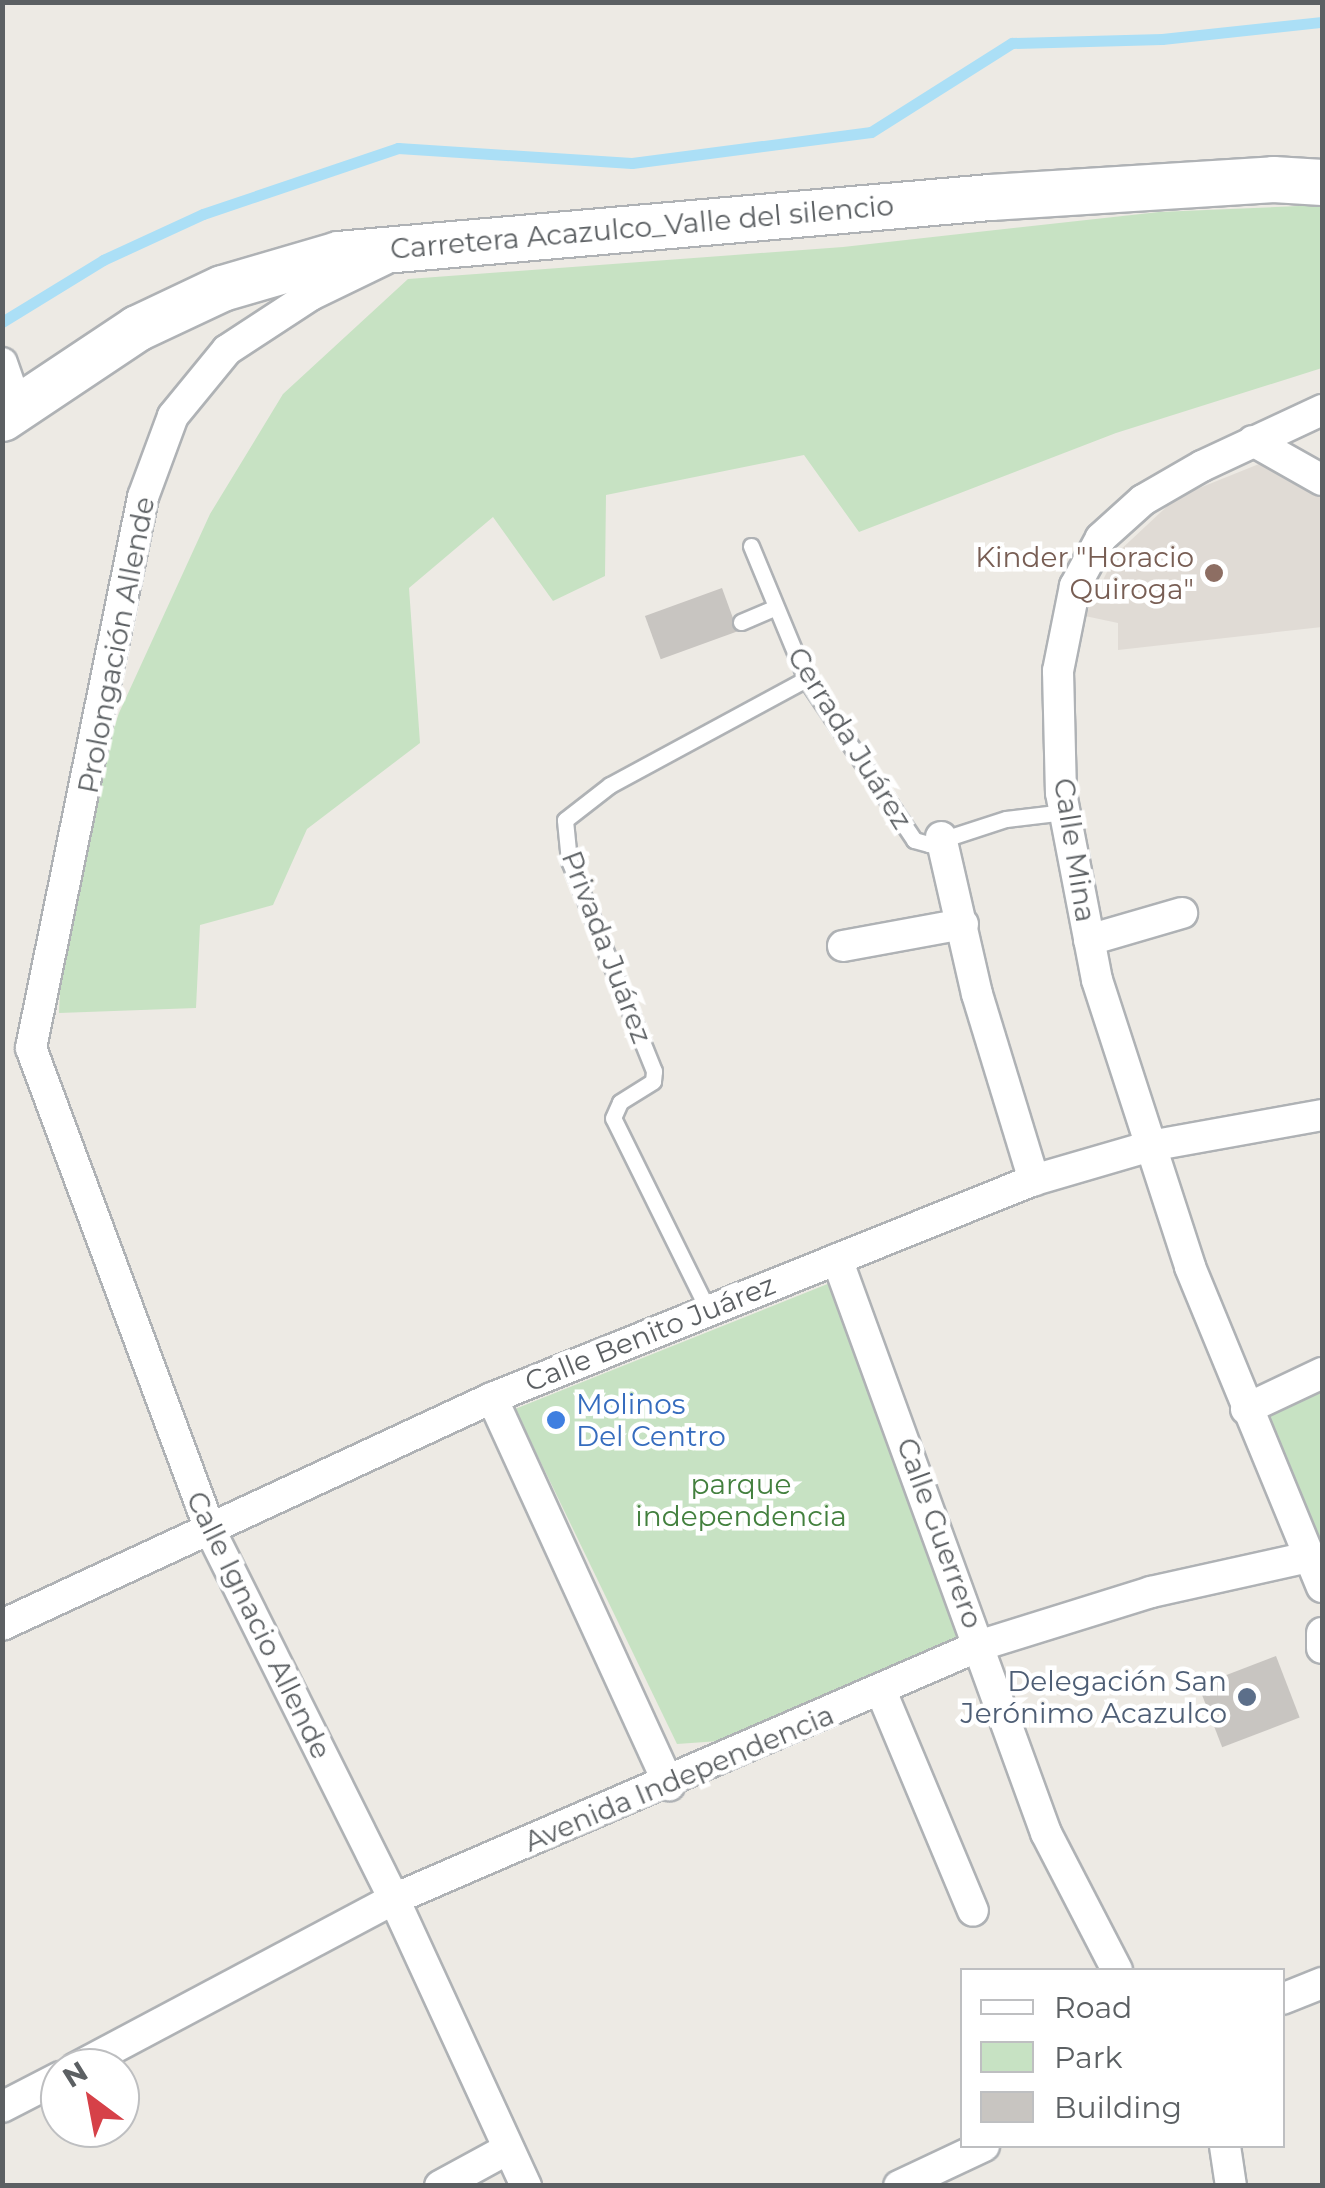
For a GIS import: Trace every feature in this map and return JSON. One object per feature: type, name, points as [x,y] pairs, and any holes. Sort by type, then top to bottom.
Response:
[{"type":"main road","name":"Carretera Acazulco_Valle del silencio","points":[[10,412],[137,328],[222,288],[338,254],[990,198],[1322,182]]},
{"type":"street","name":"Prolongación Allende","points":[[17,1052],[143,497],[174,416],[226,350],[311,295],[410,247]]},
{"type":"street","points":[[2,363],[10,412]]},
{"type":"street","name":"Calle Mina","points":[[1322,410],[1252,441],[1142,500],[1101,538],[1075,586],[1058,671],[1065,812],[1089,940],[1150,1146],[1245,1406],[1322,1587]]},
{"type":"street","points":[[1252,441],[1322,480]]},
{"type":"street","points":[[941,838],[977,994],[1034,1180]]},
{"type":"street","points":[[1089,940],[1182,913]]},
{"type":"street","points":[[842,946],[962,924]]},
{"type":"street","name":"Calle Ignacio Allende","points":[[17,1052],[211,1532],[394,1899],[526,2186]]},
{"type":"street","name":"Calle Benito Juárez","points":[[2,1625],[211,1532],[492,1398],[1034,1180],[1150,1146],[1322,1115]]},
{"type":"street","name":"Calle Guerrero","points":[[838,1259],[1046,1833],[1116,1968]]},
{"type":"street","points":[[1245,1406],[1322,1373]]},
{"type":"street","points":[[492,1398],[669,1784]]},
{"type":"street","name":"Avenida Independencia","points":[[114,2048],[394,1899],[669,1784],[981,1645],[1169,1587],[1309,1557]]},
{"type":"street","points":[[1322,1633],[1322,1648]]},
{"type":"street","points":[[881,1691],[973,1911]]},
{"type":"street","points":[[1285,1998],[1322,1983]]},
{"type":"street","points":[[2,2107],[40,2087]]},
{"type":"street","points":[[899,2186],[980,2148]]},
{"type":"street","points":[[1225,2148],[1230,2186]]},
{"type":"street","points":[[440,2186],[508,2149]]},
{"type":"lane","name":"Cerrada Juárez","points":[[751,546],[806,679],[907,833],[921,843],[1065,812]]},
{"type":"lane","points":[[741,622],[774,608]]},
{"type":"lane","name":"Privada Juárez","points":[[708,1310],[613,1118],[620,1102],[653,1081],[654,1070],[569,861],[565,820],[610,785],[806,679]]},
{"type":"shaded area","name":"Kinder \"Horacio Quiroga\"","points":[[1259,464],[1322,487],[1322,627],[1118,650],[1118,623],[1085,616],[1116,554],[1177,497]]},
{"type":"green space","points":[[1322,205],[1322,368],[1116,433],[859,532],[804,455],[606,495],[605,576],[553,601],[493,517],[409,588],[420,743],[307,829],[273,905],[200,925],[196,1008],[59,1013],[65,870],[119,713],[210,514],[283,394],[408,279],[843,247],[1159,212]]},
{"type":"green space","name":"parque independencia","points":[[830,1283],[973,1638],[747,1739],[677,1744],[515,1409]]},
{"type":"green space","points":[[1322,1381],[1322,1561],[1251,1414]]},
{"type":"building","points":[[722,588],[738,631],[661,659],[645,616]]},
{"type":"building","name":"Delegación San Jerónimo Acazulco","points":[[1276,1656],[1300,1718],[1222,1747],[1199,1686]]},
{"type":"waterway","points":[[2,322],[103,260],[203,214],[398,148],[632,163],[871,132],[1012,43],[1162,39],[1322,22]]},
{"type":"place","name":"Kinder \"Horacio Quiroga\"","points":[[1214,573]]},
{"type":"place","name":"Molinos Del Centro","points":[[556,1420]]},
{"type":"place","name":"Delegación San Jerónimo Acazulco","points":[[1247,1697]]}]
